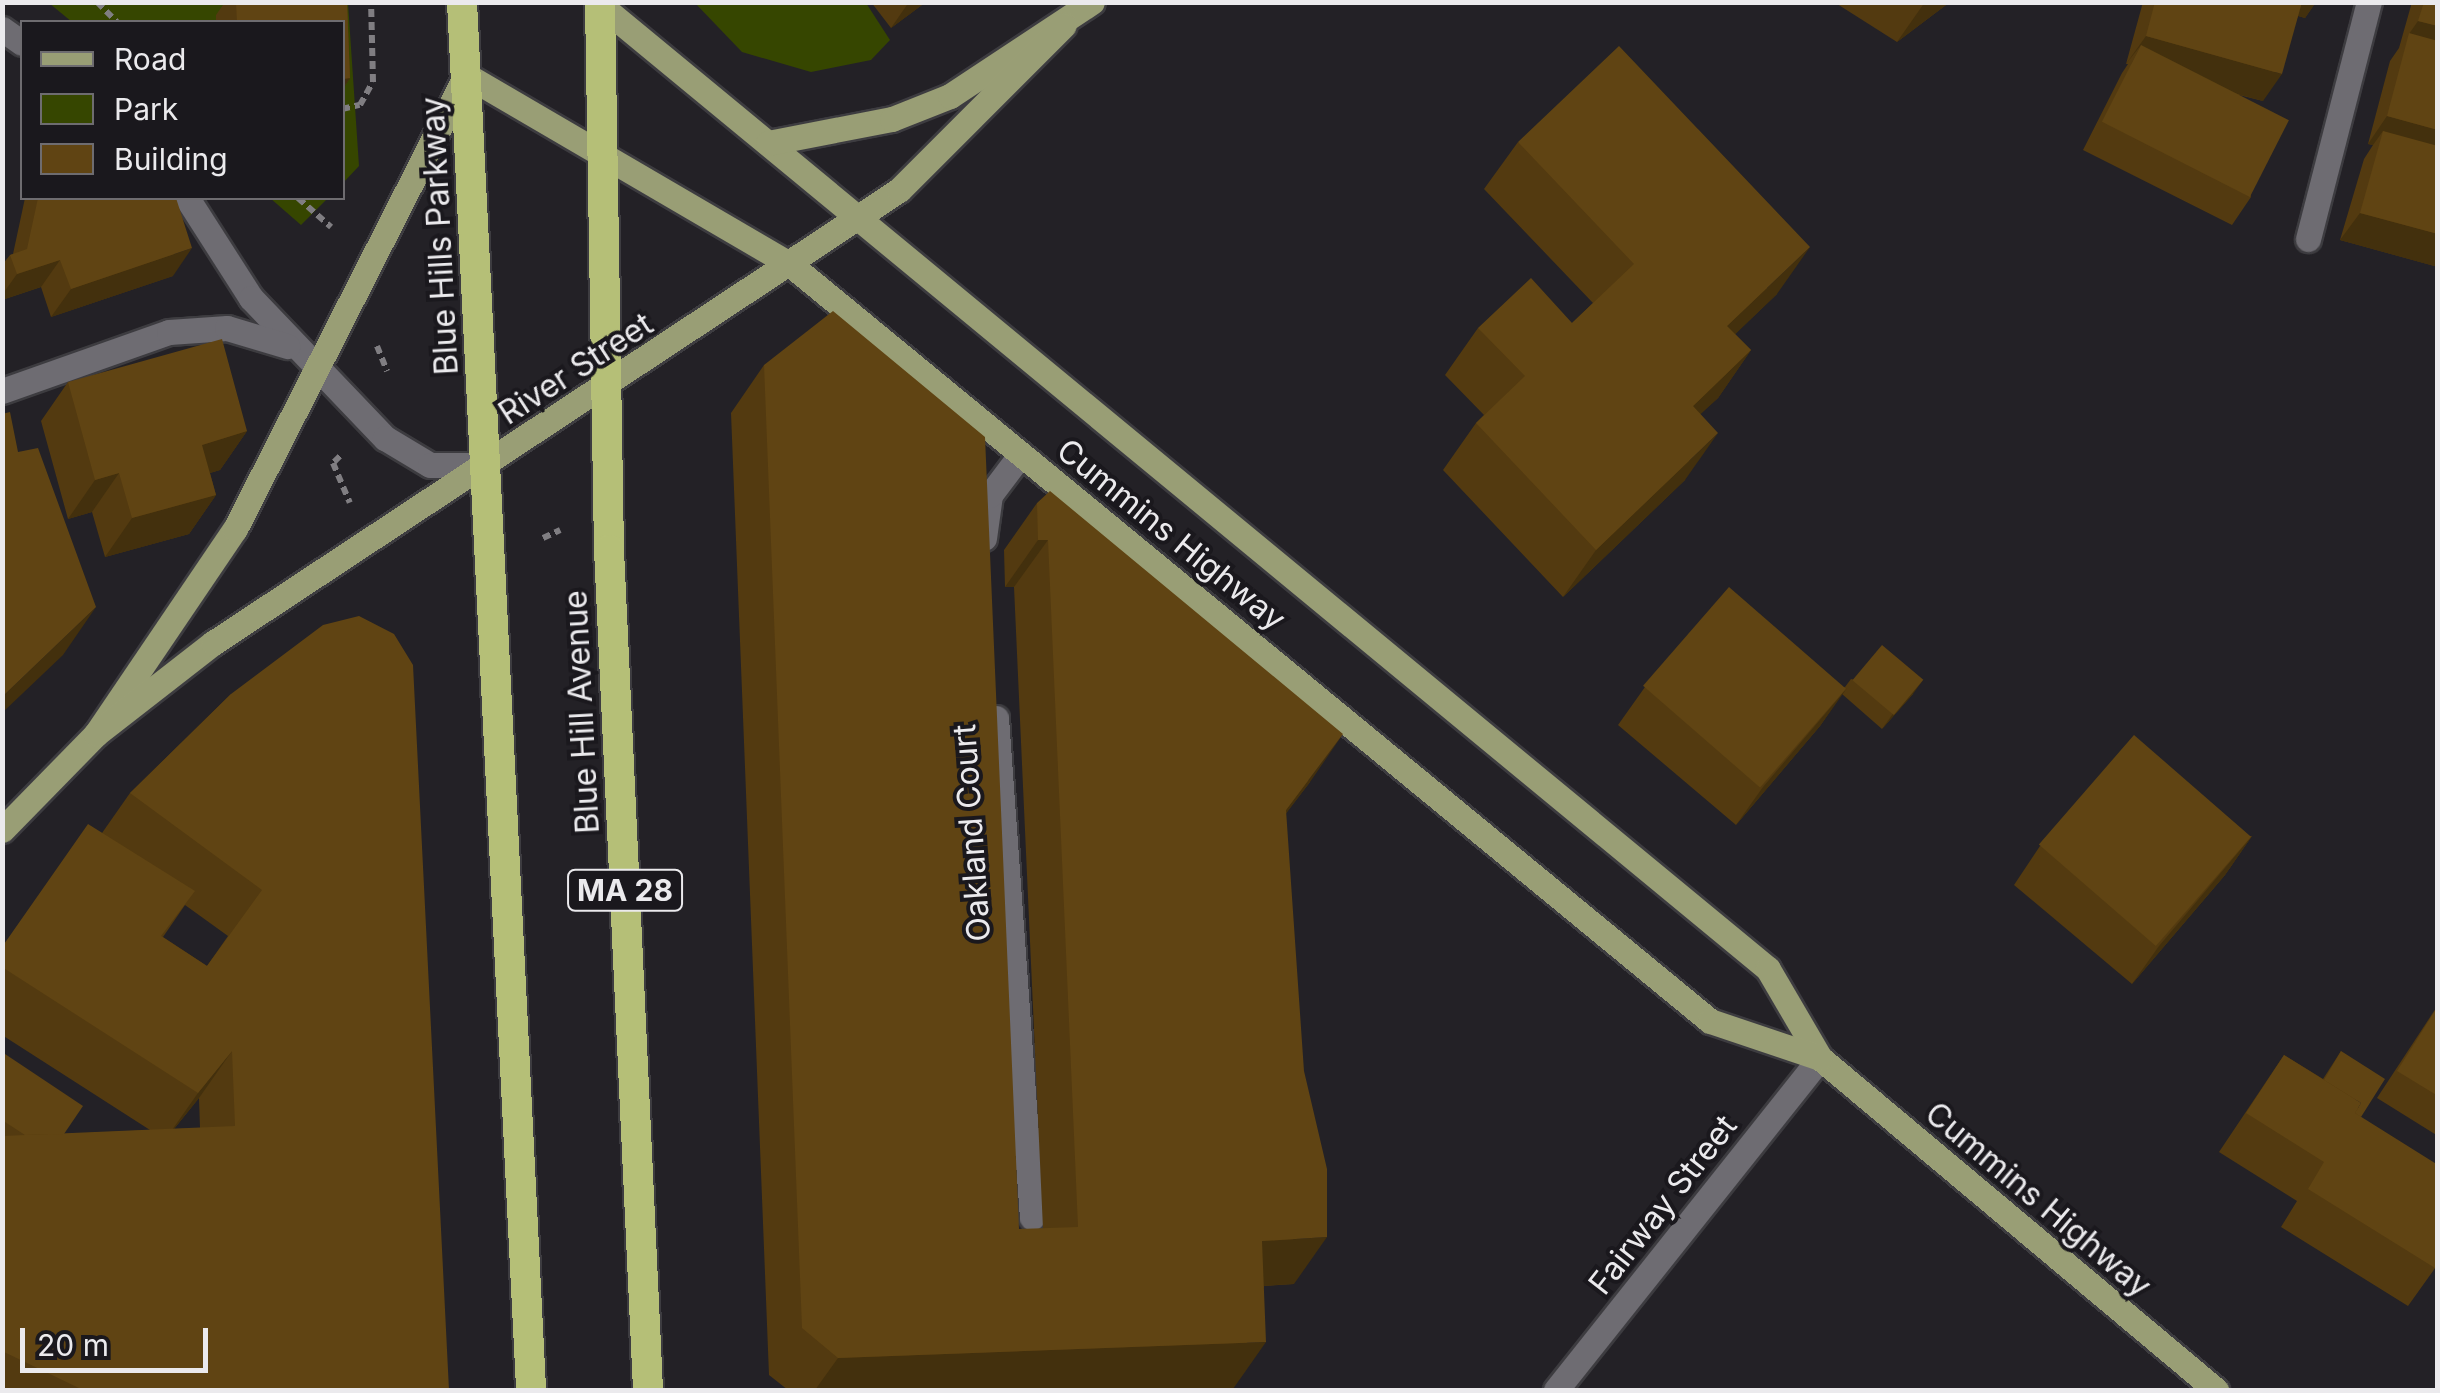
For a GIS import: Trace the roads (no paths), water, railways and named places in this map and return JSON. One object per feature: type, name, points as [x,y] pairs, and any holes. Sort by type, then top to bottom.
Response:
[{"type":"highway","name":"Blue Hills Parkway","points":[[463,4],[488,466]]},
{"type":"highway","name":"MA 28","points":[[600,4],[606,390]]},
{"type":"highway","name":"Blue Hill Avenue","points":[[606,390],[648,1390]]},
{"type":"highway","points":[[488,466],[531,1390]]},
{"type":"main road","name":"River Street","points":[[768,143],[892,118],[950,96],[1064,25],[1092,2]]},
{"type":"main road","name":"Cummins Highway","points":[[600,4],[1768,969],[1820,1058],[2216,1390]]},
{"type":"main road","name":"River Street","points":[[2,830],[96,734],[213,642],[606,390],[860,219],[961,136],[1064,25]]},
{"type":"main road","name":"River Street","points":[[96,734],[235,530],[466,75]]},
{"type":"main road","name":"Cummins Highway","points":[[466,75],[791,265],[1710,1022],[1820,1058]]},
{"type":"street","points":[[2308,239],[2369,2]]},
{"type":"street","points":[[189,200],[252,298],[406,455],[456,469],[488,466]]},
{"type":"street","points":[[2,391],[194,330],[254,333],[320,369]]},
{"type":"street","points":[[985,564],[990,495],[1021,454]]},
{"type":"street","name":"Oakland Court","points":[[994,684],[1032,1218]]},
{"type":"street","name":"Fairway Street","points":[[1556,1390],[1820,1058]]}]
